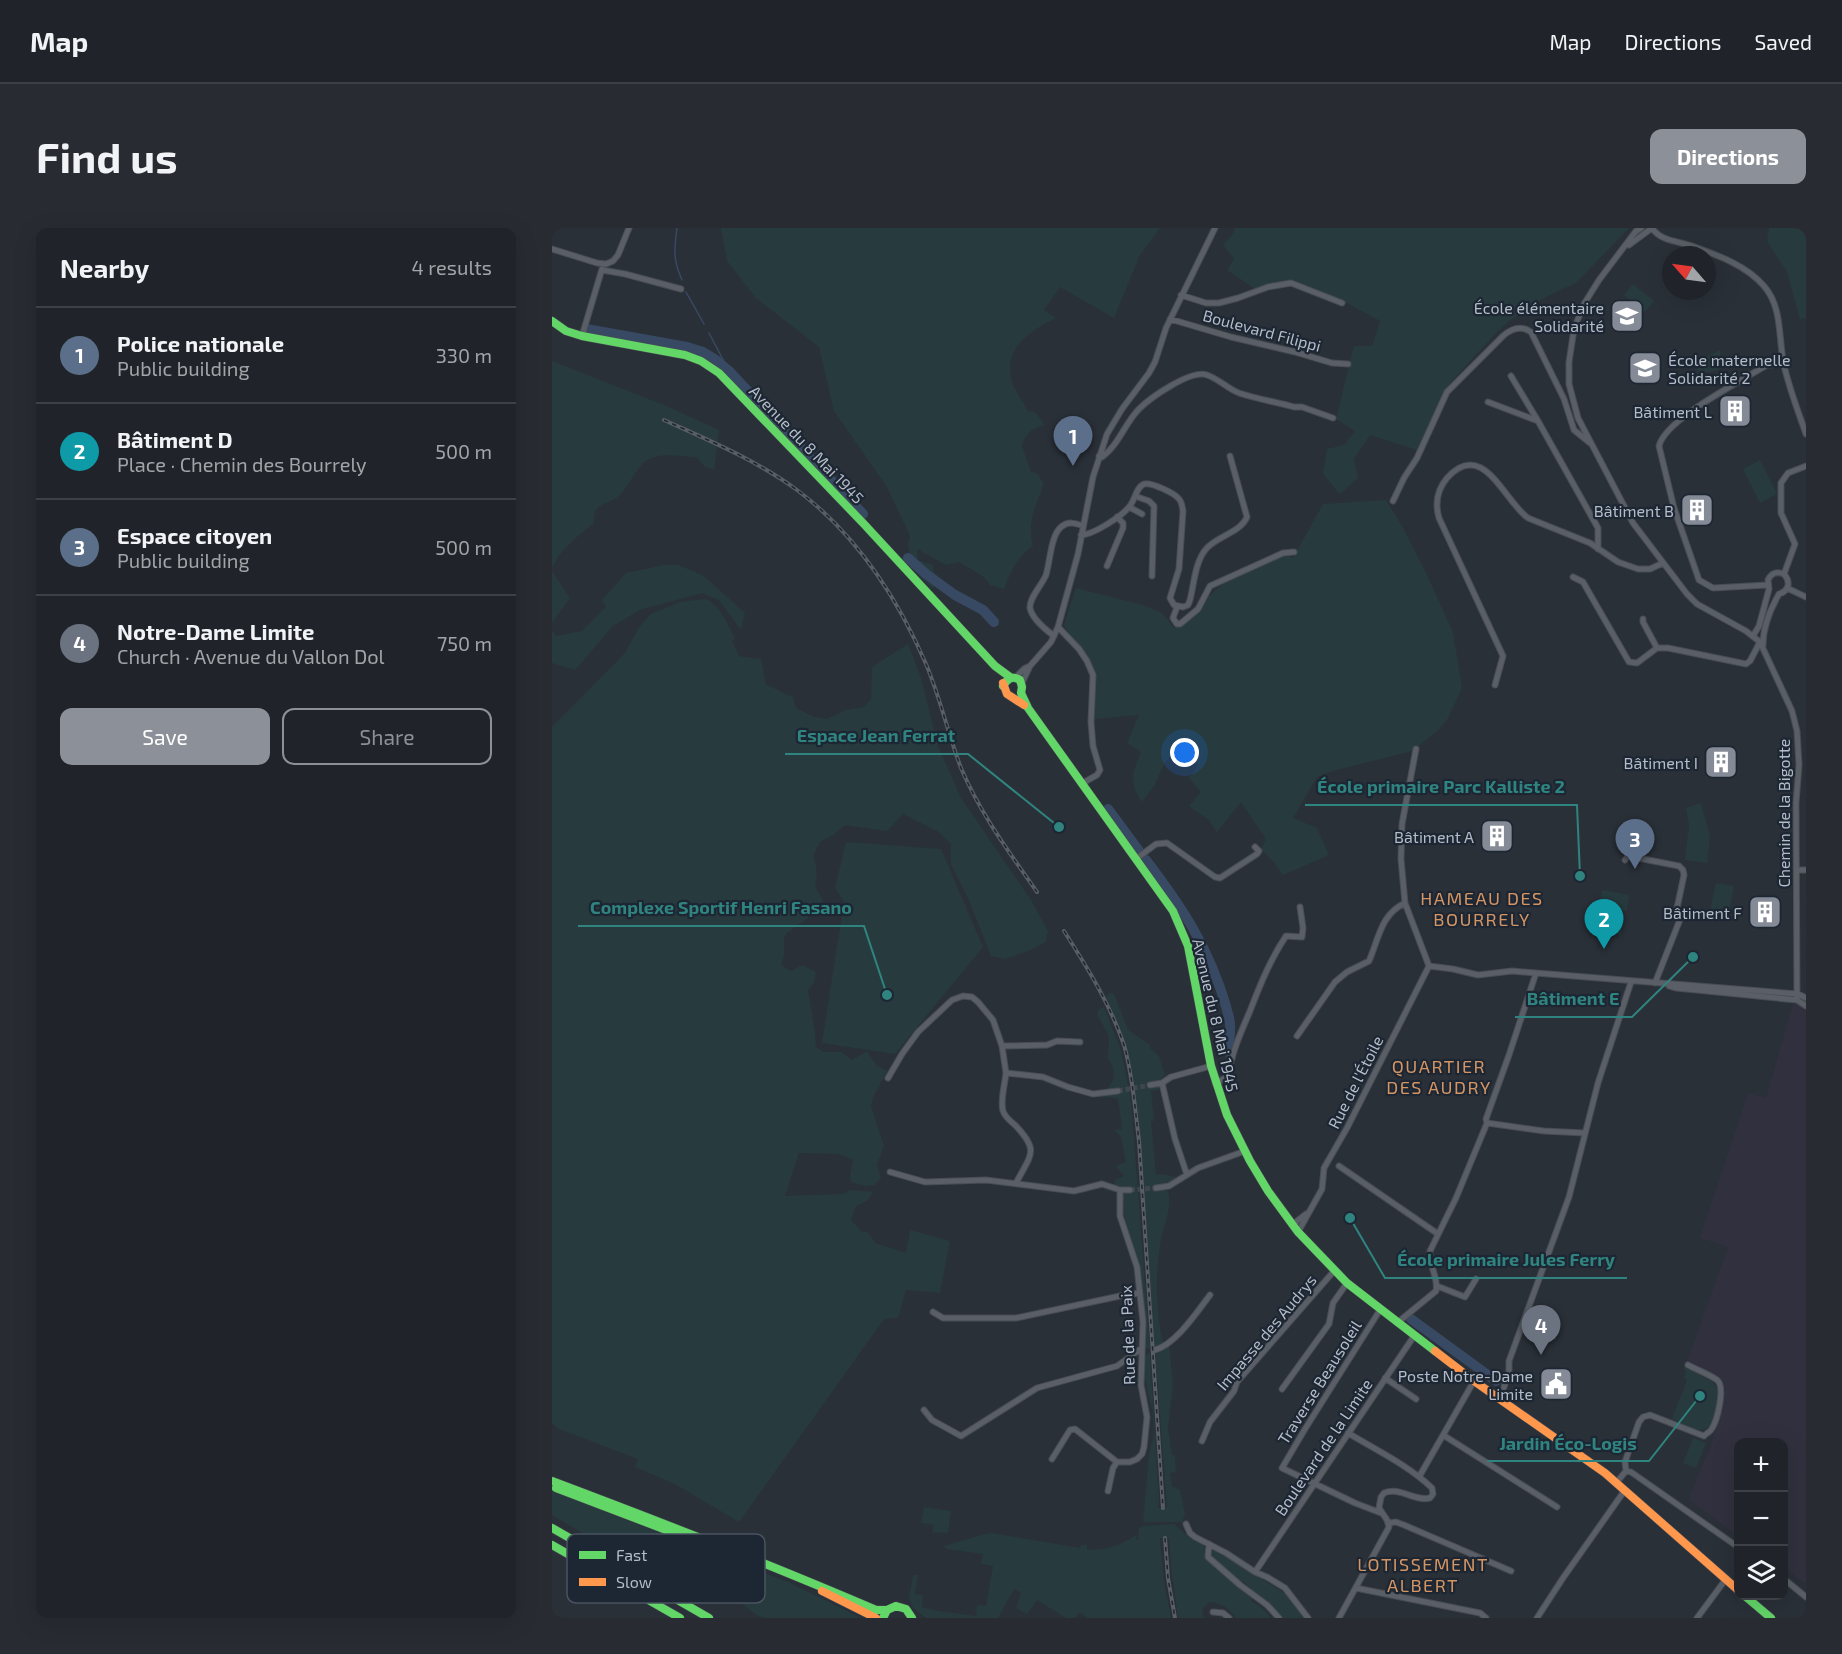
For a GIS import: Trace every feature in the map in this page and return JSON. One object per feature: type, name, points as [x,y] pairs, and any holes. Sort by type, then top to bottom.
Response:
[{"type":"main road","name":"Avenue du 8 Mai 1945","points":[[552,321],[566,331],[582,336],[685,355],[697,358],[712,367],[852,511],[995,666],[1002,678],[1003,686]]},
{"type":"main road","name":"Avenue du 8 Mai 1945","points":[[995,666],[1016,679]]},
{"type":"main road","points":[[1016,679],[1022,690],[1017,695],[1005,692],[1003,686],[1005,681],[1016,679]]},
{"type":"main road","name":"Avenue du 8 Mai 1945","points":[[1017,695],[1173,911],[1188,946],[1211,1066],[1227,1115],[1245,1151],[1292,1225],[1334,1271],[1380,1310],[1625,1490],[1734,1586]]},
{"type":"main road","points":[[552,1481],[693,1534]]},
{"type":"main road","points":[[552,1486],[678,1534]]},
{"type":"main road","points":[[552,1528],[567,1537]]},
{"type":"main road","points":[[552,1545],[567,1554]]},
{"type":"main road","points":[[765,1563],[885,1614],[896,1606],[901,1606],[912,1618]]},
{"type":"main road","points":[[765,1567],[820,1590],[876,1618]]},
{"type":"main road","points":[[1750,1600],[1771,1618]]},
{"type":"main road","points":[[654,1603],[680,1618]]},
{"type":"main road","points":[[683,1603],[709,1618]]},
{"type":"street","points":[[582,336],[602,267],[614,261],[629,228]]},
{"type":"street","points":[[1016,679],[1046,649],[1058,627],[1072,577],[1090,489],[1107,434],[1155,362],[1170,319],[1215,228]]},
{"type":"street","name":"Chemin de la Bigotte","points":[[1641,228],[1599,280],[1584,304],[1574,329],[1569,362],[1569,384],[1578,418],[1633,523],[1697,604],[1753,636],[1761,644],[1792,711],[1797,731],[1799,765],[1797,788],[1798,997]]},
{"type":"street","points":[[1652,228],[1660,237],[1728,260],[1751,274],[1764,286],[1777,310],[1784,364],[1806,435]]},
{"type":"street","name":"Chemin de la Bigotte","points":[[1621,252],[1652,228]]},
{"type":"street","points":[[552,249],[602,267],[681,289]]},
{"type":"street","points":[[1181,295],[1206,303],[1219,303],[1280,284],[1291,283],[1342,303]]},
{"type":"street","name":"Boulevard Filippi","points":[[1170,319],[1332,363],[1348,364]]},
{"type":"street","points":[[1393,501],[1417,458],[1447,392],[1503,336],[1513,329],[1527,329],[1531,332],[1564,399],[1574,430],[1591,443]]},
{"type":"street","points":[[1768,587],[1713,588],[1699,580],[1674,508],[1659,446],[1660,440],[1670,427],[1700,406],[1767,365],[1784,364]]},
{"type":"street","points":[[1099,456],[1102,457],[1109,451],[1139,409],[1174,384],[1197,374],[1210,376],[1240,393],[1293,407],[1302,407],[1333,418]]},
{"type":"street","points":[[1511,376],[1598,528],[1598,549]]},
{"type":"street","points":[[1488,402],[1538,421]]},
{"type":"street","points":[[1081,535],[1089,534],[1117,517],[1129,507],[1144,484],[1152,484],[1173,494],[1182,504],[1182,551],[1170,598],[1177,607],[1188,605],[1199,561],[1205,550],[1242,525],[1247,517],[1230,456]]},
{"type":"street","points":[[1495,685],[1503,656],[1439,518],[1438,491],[1449,476],[1466,466],[1484,469],[1520,512],[1528,518],[1590,543],[1618,562],[1638,569],[1650,569],[1663,563]]},
{"type":"street","points":[[1784,574],[1795,544],[1781,513],[1781,483],[1788,473],[1806,466]]},
{"type":"street","points":[[1135,496],[1149,501],[1154,506],[1152,576]]},
{"type":"street","points":[[1129,507],[1142,514]]},
{"type":"street","points":[[1107,566],[1124,528],[1123,523],[1117,517]]},
{"type":"street","points":[[1054,636],[1032,614],[1031,601],[1044,579],[1055,534],[1059,528],[1072,522],[1083,526]]},
{"type":"street","points":[[1177,607],[1173,618],[1177,624],[1180,624],[1198,609],[1210,586],[1283,553],[1294,552]]},
{"type":"street","points":[[1574,577],[1583,582],[1629,662],[1636,663],[1657,648],[1668,648],[1746,664],[1761,644],[1779,594],[1787,588],[1788,581],[1784,574],[1777,572],[1768,580],[1759,626],[1753,636]]},
{"type":"street","points":[[1768,587],[1773,593],[1779,594]]},
{"type":"street","points":[[1787,588],[1806,597]]},
{"type":"street","points":[[1643,619],[1657,648]]},
{"type":"street","points":[[1058,627],[1079,649],[1087,660],[1093,675],[1091,716],[1093,746],[1100,770],[1097,775],[1081,783]]},
{"type":"street","points":[[1416,749],[1401,832],[1401,859],[1405,903],[1430,966],[1478,975],[1512,971],[1664,984],[1676,988],[1806,998]]},
{"type":"street","points":[[1797,788],[1806,787]]},
{"type":"street","points":[[1136,860],[1156,844],[1167,843],[1215,877],[1220,878],[1257,854],[1259,851],[1255,847]]},
{"type":"street","points":[[1625,860],[1628,856],[1678,866],[1683,870],[1677,908],[1679,922],[1655,984]]},
{"type":"street","points":[[1797,870],[1806,870]]},
{"type":"street","points":[[1297,1036],[1335,982],[1347,972],[1369,961],[1383,923],[1393,911],[1405,903]]},
{"type":"street","points":[[1215,1083],[1228,1077],[1242,1029],[1272,957],[1286,936],[1302,937],[1300,907]]},
{"type":"street","name":"Rue de l'Étoile","points":[[1298,1232],[1322,1189],[1324,1168],[1430,966]]},
{"type":"street","points":[[1397,1323],[1436,1291],[1437,1286],[1429,1257],[1487,1123],[1486,1119],[1536,973]]},
{"type":"street","points":[[1501,1397],[1509,1371],[1509,1361],[1569,1197],[1595,1094],[1631,982]]},
{"type":"street","points":[[888,1078],[918,1032],[952,1000],[963,996],[972,998],[985,1009],[993,1020],[1002,1046],[1006,1073],[1002,1107],[1005,1116],[1027,1138],[1031,1149],[1030,1156],[1016,1183]]},
{"type":"street","points":[[1798,997],[1806,1006]]},
{"type":"street","points":[[1002,1046],[1047,1045],[1057,1041],[1080,1042]]},
{"type":"street","points":[[1150,1085],[1211,1066]]},
{"type":"street","points":[[1006,1073],[1043,1077],[1068,1088],[1093,1094],[1118,1091]]},
{"type":"street","points":[[1162,1083],[1175,1139],[1187,1175]]},
{"type":"street","points":[[1487,1123],[1544,1131],[1585,1133]]},
{"type":"street","points":[[1156,1188],[1169,1186],[1209,1164],[1245,1151]]},
{"type":"street","points":[[1340,1166],[1438,1234]]},
{"type":"street","points":[[890,1172],[925,1182],[986,1180],[1074,1191],[1102,1184],[1120,1190],[1130,1190]]},
{"type":"street","name":"Rue de la Paix","points":[[1117,1462],[1130,1462],[1142,1454],[1147,1417],[1142,1385],[1147,1350],[1137,1267],[1121,1224],[1120,1190]]},
{"type":"street","name":"Rue de l'Étoile","points":[[1292,1225],[1310,1211]]},
{"type":"street","name":"Impasse des Audrys","points":[[1202,1441],[1210,1422],[1234,1391],[1237,1383],[1334,1271]]},
{"type":"street","points":[[1437,1286],[1465,1297],[1476,1279]]},
{"type":"street","points":[[1282,1389],[1329,1324],[1333,1303],[1347,1283]]},
{"type":"street","points":[[933,1312],[942,1318],[1016,1318],[1139,1293]]},
{"type":"street","points":[[924,1410],[932,1420],[961,1436],[1038,1388],[1117,1366],[1147,1350],[1163,1347],[1182,1330],[1210,1295]]},
{"type":"street","name":"Traverse Beausoleil","points":[[1314,1484],[1282,1468],[1380,1310]]},
{"type":"street","name":"Boulevard de la Limite","points":[[1255,1572],[1414,1336]]},
{"type":"street","points":[[1616,1483],[1626,1471],[1625,1462],[1639,1422],[1643,1417],[1650,1415],[1704,1436],[1711,1430],[1722,1393],[1721,1385],[1717,1380],[1688,1365]]},
{"type":"street","points":[[1385,1378],[1416,1399]]},
{"type":"street","points":[[1419,1477],[1474,1381]]},
{"type":"street","points":[[1052,1459],[1070,1430],[1075,1429],[1117,1462],[1113,1468],[1108,1491]]},
{"type":"street","points":[[1339,1618],[1389,1527],[1379,1504],[1384,1493],[1395,1491],[1424,1500],[1433,1494],[1432,1488],[1419,1477],[1348,1433]]},
{"type":"street","points":[[1443,1435],[1557,1507]]},
{"type":"street","points":[[1626,1471],[1639,1476],[1737,1546]]},
{"type":"street","points":[[1314,1484],[1381,1513]]},
{"type":"street","points":[[1537,1618],[1625,1490]]},
{"type":"street","points":[[1389,1523],[1396,1522],[1404,1525],[1511,1571]]},
{"type":"street","points":[[1186,1524],[1190,1533],[1285,1588],[1308,1618]]},
{"type":"street","points":[[1209,1544],[1208,1557],[1267,1605],[1279,1618]]},
{"type":"street","points":[[1697,1618],[1726,1579]]},
{"type":"street","points":[[1788,1581],[1806,1592]]},
{"type":"street","points":[[1788,1581],[1806,1597]]},
{"type":"street","points":[[1356,1588],[1480,1613],[1486,1618]]},
{"type":"street","points":[[1213,1612],[1223,1613],[1229,1618]]},
{"type":"shaded area","points":[[1793,1004],[1800,1005],[1806,1012],[1806,1584],[1788,1571],[1788,1438],[1734,1438],[1734,1533],[1688,1499],[1712,1443],[1725,1391],[1722,1380],[1687,1362],[1728,1247],[1700,1238],[1748,1093],[1766,1098]]},
{"type":"green space","points":[[721,228],[1160,228],[1140,255],[1114,318],[1060,287],[1044,310],[1056,318],[1020,342],[1011,359],[1010,370],[1013,385],[1028,411],[1035,412],[1045,425],[1030,432],[1022,446],[1031,472],[1037,473],[1044,484],[1031,522],[1033,546],[1015,565],[1004,589],[990,585],[984,577],[959,562],[946,565],[917,549],[918,560],[933,565],[934,572],[940,581],[932,589],[901,558],[906,553],[910,554],[908,546],[910,536],[887,487],[834,411],[819,347],[756,298],[727,261]]},
{"type":"green space","points":[[1235,228],[1629,228],[1576,283],[1546,297],[1509,321],[1497,332],[1450,383],[1417,450],[1370,435],[1354,459],[1358,478],[1340,494],[1323,474],[1327,449],[1344,445],[1355,431],[1336,419],[1354,346],[1372,346],[1380,321],[1349,304],[1293,281],[1255,289],[1227,270],[1234,259],[1223,245]]},
{"type":"green space","points":[[1769,228],[1806,228],[1806,318],[1800,319],[1787,272],[1767,241]]},
{"type":"green space","points":[[1633,284],[1654,301],[1645,312],[1624,295]]},
{"type":"green space","points":[[1720,350],[1721,367],[1719,369],[1698,372],[1696,362]]},
{"type":"green space","points":[[552,361],[664,405],[719,430],[714,470],[704,466],[696,457],[666,455],[649,459],[641,465],[620,495],[598,507],[594,523],[565,549],[552,568]]},
{"type":"green space","points":[[1760,460],[1777,494],[1760,503],[1743,469]]},
{"type":"green space","points":[[1386,500],[1426,573],[1453,632],[1462,688],[1447,720],[1412,751],[1317,777],[1293,818],[1317,828],[1329,855],[1283,875],[1261,849],[1266,839],[1241,802],[1217,832],[1209,820],[1189,806],[1201,792],[1188,777],[1193,774],[1198,764],[1180,747],[1165,762],[1154,786],[1142,802],[1133,783],[1141,752],[1127,743],[1139,715],[1094,719],[1095,686],[1091,662],[1064,625],[1076,588],[1143,605],[1162,613],[1174,628],[1201,611],[1208,597],[1223,584],[1281,556],[1287,554],[1293,558],[1323,504]]},
{"type":"green space","points":[[663,565],[679,565],[704,576],[745,613],[741,630],[719,600],[702,593],[640,610],[613,626],[575,670],[552,663],[552,631],[556,636],[582,631],[606,607],[602,600],[626,573]]},
{"type":"green space","points":[[552,571],[570,598],[552,623]]},
{"type":"green space","points":[[705,599],[715,605],[723,615],[735,638],[732,641],[739,656],[761,659],[766,685],[793,697],[796,708],[814,717],[827,719],[846,710],[864,707],[871,699],[872,667],[908,644],[921,678],[938,746],[961,798],[1031,900],[1048,931],[1046,942],[1028,951],[1005,959],[991,956],[968,898],[951,864],[951,844],[939,832],[903,814],[887,831],[845,825],[820,842],[813,856],[817,871],[815,886],[823,901],[812,909],[808,918],[787,933],[784,938],[784,955],[781,965],[791,971],[802,965],[816,972],[814,983],[808,990],[816,1047],[824,1052],[841,1052],[852,1060],[867,1051],[876,1065],[887,1071],[874,1095],[871,1106],[884,1146],[877,1165],[881,1178],[874,1185],[865,1186],[851,1182],[853,1160],[839,1154],[799,1153],[785,1196],[843,1194],[850,1190],[873,1192],[867,1201],[856,1206],[851,1220],[862,1232],[867,1231],[875,1243],[906,1253],[910,1230],[950,1241],[940,1293],[906,1290],[898,1318],[884,1319],[739,1522],[675,1484],[635,1467],[638,1459],[559,1429],[552,1423],[552,727],[624,654],[640,626],[651,614],[680,602]]},
{"type":"green space","points":[[1701,803],[1710,837],[1707,863],[1685,860],[1689,825],[1686,808]]},
{"type":"green space","points":[[846,842],[941,849],[983,947],[895,1054],[822,1043],[844,902],[835,888]]},
{"type":"green space","points":[[1716,883],[1734,886],[1728,918],[1709,914]]},
{"type":"green space","points":[[1602,890],[1629,895],[1627,911],[1599,906]]},
{"type":"green space","points":[[1601,919],[1623,922],[1621,935],[1598,931]]},
{"type":"green space","points":[[1110,993],[1114,994],[1128,1030],[1150,1045],[1150,1048],[1159,1056],[1165,1075],[1150,1087],[1160,1089],[1151,1091],[1156,1175],[1163,1174],[1178,1178],[1160,1190],[1168,1191],[1169,1205],[1157,1271],[1159,1319],[1163,1343],[1154,1348],[1139,1122],[1131,1072],[1106,996]]},
{"type":"green space","points":[[1104,1007],[1121,1050],[1131,1100],[1150,1349],[1146,1348],[1140,1270],[1124,1214],[1123,1194],[1130,1188],[1114,1186],[1115,1180],[1124,1176],[1116,1166],[1126,1162],[1121,1137],[1114,1130],[1122,1129],[1118,1099],[1099,1098],[1116,1093],[1107,1089],[1114,1074],[1108,1059],[1109,1036],[1097,1014],[1099,1009]]},
{"type":"green space","points":[[1169,1346],[1173,1384],[1168,1428],[1172,1454],[1175,1456],[1176,1472],[1170,1473],[1172,1486],[1180,1490],[1185,1514],[1182,1522],[1143,1522],[1149,1455],[1154,1434],[1152,1409],[1144,1374],[1144,1356],[1150,1352],[1158,1508],[1167,1508],[1155,1351],[1162,1352]]},
{"type":"green space","points":[[1683,1366],[1711,1381],[1720,1390],[1716,1415],[1710,1426],[1705,1429],[1689,1427],[1672,1419],[1687,1379],[1684,1378],[1686,1372]]},
{"type":"green space","points":[[1693,1438],[1706,1443],[1696,1468],[1683,1463]]},
{"type":"green space","points":[[552,1488],[593,1507],[663,1534],[584,1534],[552,1515]]},
{"type":"green space","points":[[924,1507],[951,1511],[948,1533],[935,1532],[932,1534],[934,1525],[921,1523]]},
{"type":"green space","points":[[1174,1524],[1191,1539],[1204,1544],[1205,1556],[1254,1599],[1250,1600],[1271,1618],[1236,1618],[1225,1607],[1210,1602],[1203,1609],[1204,1618],[1178,1618],[1169,1538],[1160,1538],[1164,1581],[1171,1618],[1088,1618],[1080,1612],[1075,1618],[1066,1618],[1037,1600],[1027,1614],[1016,1608],[1021,1593],[1014,1589],[998,1618],[926,1618],[913,1608],[909,1599],[913,1575],[918,1575],[915,1594],[923,1595],[922,1607],[976,1616],[977,1605],[986,1606],[993,1566],[981,1564],[983,1554],[947,1549],[944,1546],[985,1534],[991,1533],[1080,1548],[1081,1545],[1087,1545],[1087,1550],[1094,1550],[1125,1542],[1137,1534],[1136,1539],[1138,1540],[1139,1528],[1143,1526]]},
{"type":"green space","points":[[1214,1549],[1286,1594],[1303,1618],[1283,1618],[1212,1558]]},
{"type":"green space","points":[[765,1573],[861,1618],[766,1618],[758,1616],[741,1603],[765,1603]]},
{"type":"waterway","points":[[677,228],[675,255],[682,280]]},
{"type":"waterway","points":[[686,292],[704,324]]},
{"type":"waterway","points":[[586,329],[687,347],[703,352],[716,360],[729,371],[863,514]]},
{"type":"waterway","points":[[709,333],[729,371]]},
{"type":"waterway","points":[[908,558],[955,595],[983,610],[994,622]]},
{"type":"waterway","points":[[1108,809],[1139,851]]},
{"type":"waterway","points":[[1146,860],[1183,912],[1211,965],[1230,1020],[1231,1057]]},
{"type":"waterway","points":[[1411,1319],[1496,1381]]},
{"type":"tunnel","points":[[1118,1091],[1150,1085]]},
{"type":"tunnel","points":[[1130,1190],[1156,1188]]},
{"type":"railway","points":[[664,420],[765,469],[797,490],[838,526],[873,568],[915,639],[931,677],[961,768],[977,801],[1037,892]]},
{"type":"railway","points":[[1064,931],[1105,1000],[1124,1045],[1130,1069],[1139,1141],[1163,1508]]},
{"type":"railway","points":[[1165,1538],[1168,1578],[1175,1618]]},
{"type":"traffic: fast","points":[[552,321],[566,331],[582,336],[685,355],[701,361],[719,373],[863,523],[995,666],[1010,677]]},
{"type":"traffic: fast","points":[[1003,686],[1010,678],[1020,680],[1021,693],[1028,708],[1173,911],[1188,946],[1211,1066],[1227,1115],[1268,1191],[1298,1232],[1347,1283],[1435,1351]]},
{"type":"traffic: fast","points":[[552,1481],[689,1534]]},
{"type":"traffic: fast","points":[[556,1488],[677,1534]]},
{"type":"traffic: fast","points":[[552,1528],[567,1537]]},
{"type":"traffic: fast","points":[[552,1545],[567,1554]]},
{"type":"traffic: fast","points":[[765,1564],[876,1610],[887,1610]]},
{"type":"traffic: fast","points":[[1750,1600],[1771,1618]]},
{"type":"traffic: fast","points":[[654,1603],[680,1618]]},
{"type":"traffic: fast","points":[[683,1603],[709,1618]]},
{"type":"traffic: fast","points":[[883,1618],[887,1610],[896,1606],[906,1609],[912,1618]]},
{"type":"traffic: slow","points":[[1003,683],[1007,694],[1024,705]]},
{"type":"traffic: slow","points":[[1435,1351],[1605,1473],[1734,1586]]},
{"type":"traffic: slow","points":[[822,1591],[876,1618]]},
{"type":"place","name":"École élémentaire Solidarité","points":[[1627,316]]},
{"type":"place","name":"École maternelle Solidarité 2","points":[[1645,368]]},
{"type":"place","name":"Bâtiment L","points":[[1735,411]]},
{"type":"place","name":"Police nationale","points":[[1073,466]]},
{"type":"place","name":"Bâtiment B","points":[[1697,510]]},
{"type":"place","name":"Bâtiment I","points":[[1721,762]]},
{"type":"place","name":"Espace Jean Ferrat","points":[[1059,827]]},
{"type":"place","name":"Bâtiment A","points":[[1497,836]]},
{"type":"place","name":"Espace citoyen","points":[[1635,869]]},
{"type":"place","name":"École primaire Parc Kalliste 2","points":[[1580,876]]},
{"type":"place","name":"Bâtiment F","points":[[1765,912]]},
{"type":"place","name":"Bâtiment D","points":[[1604,949]]},
{"type":"place","name":"Bâtiment E","points":[[1693,957]]},
{"type":"place","name":"Complexe Sportif Henri Fasano","points":[[887,995]]},
{"type":"place","name":"École primaire Jules Ferry","points":[[1350,1218]]},
{"type":"place","name":"Notre-Dame Limite","points":[[1541,1355]]},
{"type":"place","name":"Poste Notre-Dame Limite","points":[[1556,1384]]},
{"type":"place","name":"Jardin Éco-Logis","points":[[1700,1396]]},
{"type":"district","name":"HAMEAU DES BOURRELY","points":[[1482,908]]},
{"type":"district","name":"QUARTIER DES AUDRY","points":[[1439,1076]]},
{"type":"district","name":"LOTISSEMENT ALBERT","points":[[1423,1574]]}]
